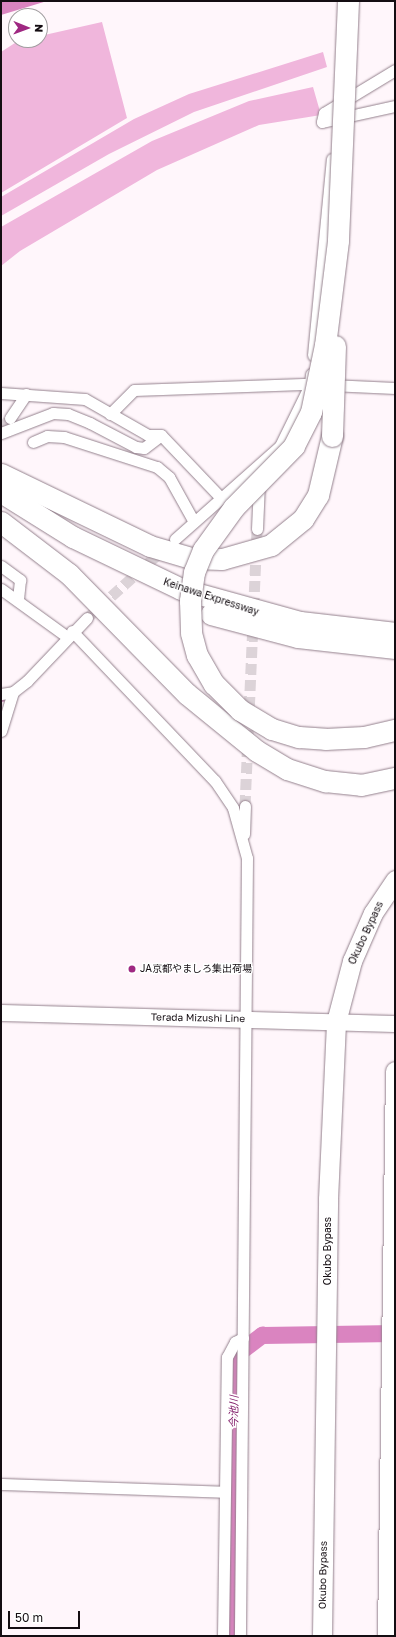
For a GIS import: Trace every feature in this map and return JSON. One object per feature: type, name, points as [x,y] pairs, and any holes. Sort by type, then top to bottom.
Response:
[{"type":"highway","points":[[1,474],[150,546],[191,558],[222,559],[271,545],[303,519],[318,495],[332,436],[348,1]]},
{"type":"highway","points":[[338,241],[325,345],[311,412],[294,446],[234,507],[203,550],[194,572],[190,601],[191,633],[197,655],[214,684],[240,710],[272,728],[299,737],[325,739],[364,737],[395,730]]},
{"type":"highway","name":"Keinawa Expressway","points":[[1,492],[72,537],[181,589],[292,620],[368,639],[395,648]]},
{"type":"highway","name":"Keinawa Expressway","points":[[1,510],[72,553],[178,602],[259,628],[368,639],[395,633]]},
{"type":"highway","points":[[1,522],[68,574],[187,694],[257,751],[287,769],[325,781],[387,780]]},
{"type":"highway","name":"Okubo Bypass","points":[[322,1636],[328,1334],[328,1199],[336,1022],[352,961],[373,914],[395,880]]},
{"type":"highway","points":[[386,1636],[395,1072]]},
{"type":"main road","name":"Terada Mizushi Line","points":[[1,1013],[395,1024]]},
{"type":"street","points":[[395,70],[324,113],[322,122],[335,122],[395,106]]},
{"type":"street","points":[[175,539],[280,446],[297,418],[310,384],[335,122]]},
{"type":"street","points":[[110,414],[134,390],[310,384],[395,388]]},
{"type":"street","points":[[1,393],[86,399],[148,435],[161,435],[221,498]]},
{"type":"street","points":[[10,418],[26,394]]},
{"type":"street","points":[[1,433],[53,413],[68,414],[90,423],[136,447],[144,448],[161,435]]},
{"type":"street","points":[[33,442],[47,436],[64,437],[157,467],[169,477],[194,522]]},
{"type":"street","points":[[256,529],[259,464]]},
{"type":"street","points":[[1,566],[20,580],[18,600]]},
{"type":"street","points":[[1,588],[69,634],[215,781],[232,808],[247,858],[240,1636]]},
{"type":"street","points":[[1,694],[13,692],[27,681],[69,634],[87,618]]},
{"type":"street","points":[[1,731],[13,692]]},
{"type":"street","points":[[243,841],[245,806]]},
{"type":"street","points":[[223,1636],[227,1357],[235,1342],[243,1338]]},
{"type":"street","points":[[1,1484],[225,1492]]},
{"type":"street","points":[[387,1588],[394,1636]]},
{"type":"shaded area","points":[[1,1],[47,1],[24,8],[8,8],[8,13],[1,15]]},
{"type":"shaded area","points":[[102,22],[127,118],[1,193],[1,52],[8,47],[48,48],[48,34]]},
{"type":"shaded area","points":[[323,52],[327,67],[194,112],[109,154],[1,216],[1,197],[134,119],[189,94]]},
{"type":"shaded area","points":[[313,87],[321,115],[259,125],[157,170],[20,251],[1,266],[1,227],[152,141],[249,101]]},
{"type":"waterway","points":[[1,700],[9,698]]},
{"type":"waterway","name":"今池川","points":[[231,1636],[235,1355],[262,1335],[395,1333]]},
{"type":"tunnel","points":[[1,429],[10,418]]},
{"type":"tunnel","points":[[245,806],[257,529]]},
{"type":"tunnel","points":[[87,618],[164,549]]},
{"type":"place","name":"JA京都やましろ集出荷場","points":[[132,969]]}]
